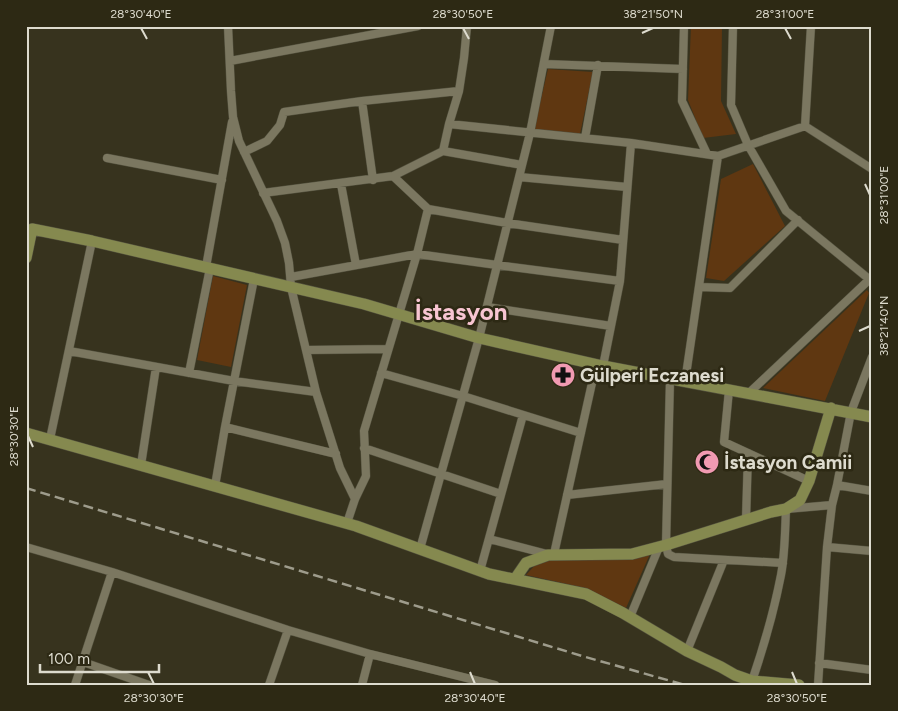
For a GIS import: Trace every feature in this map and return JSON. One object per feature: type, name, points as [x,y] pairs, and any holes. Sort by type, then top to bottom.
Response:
[{"type":"street","points":[[228,26],[233,117],[239,141],[277,221],[285,243],[291,282],[316,392],[340,468],[355,499]]},
{"type":"street","points":[[230,61],[418,26]]},
{"type":"street","points":[[443,151],[459,91],[467,26]]},
{"type":"street","points":[[420,549],[479,338],[530,133],[551,26]]},
{"type":"street","points":[[684,26],[682,101],[707,154]]},
{"type":"street","points":[[733,26],[731,106],[748,145],[786,211],[870,278],[749,393]]},
{"type":"street","points":[[805,126],[811,26]]},
{"type":"street","points":[[544,64],[683,68]]},
{"type":"street","points":[[585,138],[598,66]]},
{"type":"street","points":[[244,152],[267,141],[280,125],[284,112],[362,101],[459,91]]},
{"type":"street","points":[[362,101],[373,180]]},
{"type":"street","points":[[189,373],[233,117]]},
{"type":"street","points":[[449,124],[631,143],[718,156],[805,126]]},
{"type":"street","points":[[805,126],[872,169]]},
{"type":"street","points":[[551,554],[581,433],[611,326],[620,281],[631,143]]},
{"type":"street","points":[[263,193],[393,176],[443,151],[522,165]]},
{"type":"street","points":[[685,382],[718,156]]},
{"type":"street","points":[[107,158],[222,180]]},
{"type":"street","points":[[393,176],[428,208],[507,223],[623,240]]},
{"type":"street","points":[[519,177],[627,187]]},
{"type":"street","points":[[341,184],[356,265]]},
{"type":"street","points":[[347,523],[355,499],[366,476],[364,431],[417,254],[428,208]]},
{"type":"street","points":[[699,287],[730,288],[798,220]]},
{"type":"street","points":[[26,258],[29,229],[92,241],[254,279],[291,282],[479,338],[600,366],[872,417]]},
{"type":"street","points":[[50,439],[92,241]]},
{"type":"street","points":[[291,282],[356,265],[417,254],[620,281]]},
{"type":"street","points":[[215,486],[254,279]]},
{"type":"street","points":[[486,307],[611,326]]},
{"type":"street","points":[[306,350],[388,349]]},
{"type":"street","points":[[69,351],[234,381],[316,392]]},
{"type":"street","points":[[818,685],[827,547],[832,505],[851,412],[872,357]]},
{"type":"street","points":[[141,465],[156,367]]},
{"type":"street","points":[[381,373],[463,396],[581,433]]},
{"type":"street","points":[[630,617],[663,546],[668,484],[670,379]]},
{"type":"street","points":[[729,390],[724,442],[809,481]]},
{"type":"street","points":[[786,509],[800,500],[809,481],[830,408]]},
{"type":"street","points":[[480,571],[523,415]]},
{"type":"street","points":[[225,427],[336,454]]},
{"type":"street","points":[[26,433],[347,523],[489,574],[586,594],[721,667],[733,680],[799,685]]},
{"type":"street","points":[[364,448],[501,494]]},
{"type":"street","points":[[746,520],[748,452]]},
{"type":"street","points":[[567,495],[668,484]]},
{"type":"street","points":[[837,485],[872,491]]},
{"type":"street","points":[[489,539],[551,554],[632,554],[771,512],[832,505]]},
{"type":"street","points":[[752,680],[764,645],[781,574],[786,509]]},
{"type":"street","points":[[663,546],[668,554],[674,557],[782,563]]},
{"type":"street","points":[[827,547],[872,551]]},
{"type":"street","points":[[26,548],[112,572],[288,630],[458,681],[495,685]]},
{"type":"street","points":[[515,579],[526,563],[551,554]]},
{"type":"street","points":[[687,650],[724,560]]},
{"type":"street","points":[[75,685],[112,572]]},
{"type":"street","points":[[270,685],[288,630]]},
{"type":"street","points":[[362,685],[370,654]]},
{"type":"street","points":[[83,662],[149,685]]},
{"type":"street","points":[[819,663],[872,670]]},
{"type":"shaded area","points":[[691,26],[722,26],[721,101],[736,134],[703,138],[688,100]]},
{"type":"shaded area","points":[[548,69],[593,72],[580,134],[534,129]]},
{"type":"shaded area","points":[[753,164],[785,226],[724,281],[706,278],[721,179]]},
{"type":"shaded area","points":[[213,276],[247,285],[231,367],[197,360]]},
{"type":"shaded area","points":[[867,290],[869,293],[825,401],[763,388]]},
{"type":"shaded area","points":[[650,554],[626,608],[585,588],[526,575],[537,563],[545,560]]},
{"type":"railway","points":[[26,488],[582,656],[685,685]]},
{"type":"place","name":"Gülperi Eczanesi","points":[[563,375]]},
{"type":"place","name":"İstasyon Camii","points":[[707,462]]},
{"type":"district","name":"İstasyon","points":[[461,311]]}]
